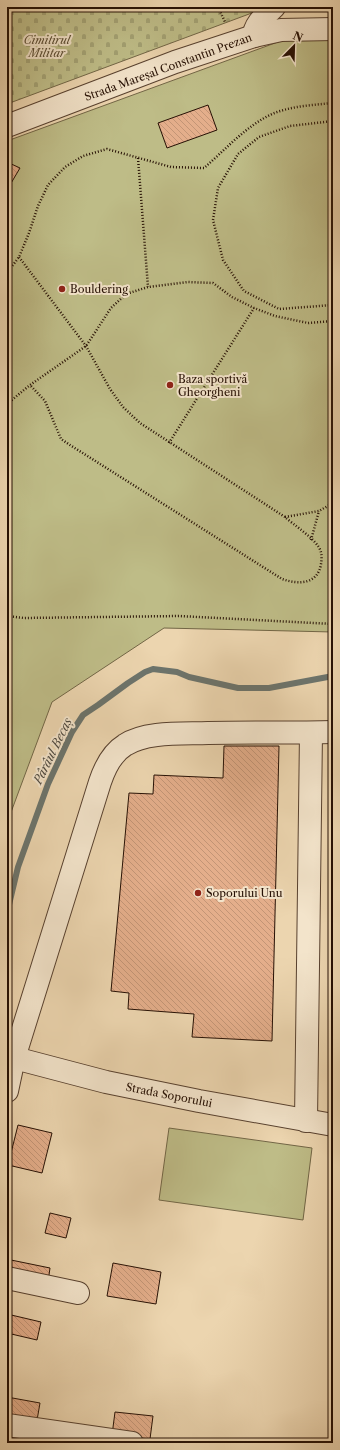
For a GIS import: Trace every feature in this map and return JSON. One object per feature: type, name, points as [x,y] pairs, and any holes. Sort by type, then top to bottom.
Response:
[{"type":"street","points":[[254,36],[254,31],[258,24],[274,7]]},
{"type":"street","name":"Strada Mareșal Constantin Prezan","points":[[7,126],[175,62],[254,36],[282,30],[333,29]]},
{"type":"street","points":[[7,1091],[10,1057],[100,782],[106,766],[117,752],[132,741],[156,735],[333,732]]},
{"type":"street","points":[[306,1121],[312,733]]},
{"type":"street","name":"Strada Soporului","points":[[10,1057],[106,1082],[333,1125]]},
{"type":"street","points":[[7,1278],[78,1293]]},
{"type":"street","points":[[7,1425],[132,1443]]},
{"type":"path","points":[[7,12],[22,7]]},
{"type":"path","points":[[7,273],[18,257],[48,185],[65,167],[83,156],[107,149],[172,167],[204,168],[248,128],[272,114],[300,106],[333,103]]},
{"type":"path","points":[[333,121],[290,126],[259,136],[238,154],[218,188],[212,220],[223,260],[244,291],[279,309],[333,305]]},
{"type":"path","points":[[138,158],[148,287]]},
{"type":"path","points":[[18,257],[86,346],[110,389],[123,407],[140,423],[169,443],[285,517],[318,546],[322,556],[320,572],[312,579],[305,582],[292,583],[282,579],[61,439],[45,401],[30,385]]},
{"type":"path","points":[[7,404],[30,385],[86,346],[111,308],[126,294],[148,287],[188,282],[213,283],[232,297],[275,316],[308,323],[333,321]]},
{"type":"path","points":[[169,443],[254,308]]},
{"type":"path","points":[[285,517],[319,511],[333,503]]},
{"type":"path","points":[[311,540],[319,511]]},
{"type":"path","points":[[7,616],[24,618],[179,616],[333,624]]},
{"type":"green space","name":"Cimitirul Militar","points":[[7,7],[268,7],[7,104]]},
{"type":"green space","name":"Baza sportivă Gheorgheni","points":[[286,39],[333,39],[333,632],[164,628],[52,702],[7,823],[7,141]]},
{"type":"green space","points":[[169,1128],[312,1148],[303,1220],[159,1200]]},
{"type":"building","points":[[208,105],[217,130],[167,148],[158,123]]},
{"type":"building","points":[[7,162],[20,168],[7,190]]},
{"type":"building","name":"Soporului Unu","points":[[224,746],[279,746],[272,1041],[192,1037],[194,1014],[128,1009],[129,993],[111,991],[129,793],[153,794],[154,775],[223,778]]},
{"type":"building","points":[[18,1125],[52,1133],[42,1173],[8,1165]]},
{"type":"building","points":[[50,1213],[71,1218],[66,1238],[45,1233]]},
{"type":"building","points":[[11,1260],[50,1268],[48,1282],[9,1275]]},
{"type":"building","points":[[113,1263],[161,1272],[156,1304],[107,1296]]},
{"type":"building","points":[[7,1314],[41,1322],[37,1340],[7,1333]]},
{"type":"building","points":[[7,1397],[40,1403],[36,1426],[7,1421]]},
{"type":"building","points":[[115,1412],[153,1416],[150,1439],[112,1435]]},
{"type":"waterway","name":"Pârâul Becaș","points":[[7,913],[18,867],[48,784],[72,732],[83,715],[128,683],[145,672],[153,669],[177,672],[189,677],[238,688],[269,688],[333,676]]},
{"type":"place","name":"Bouldering","points":[[62,289]]},
{"type":"place","name":"Baza sportivă Gheorgheni","points":[[170,385]]},
{"type":"place","name":"Soporului Unu","points":[[198,893]]}]
